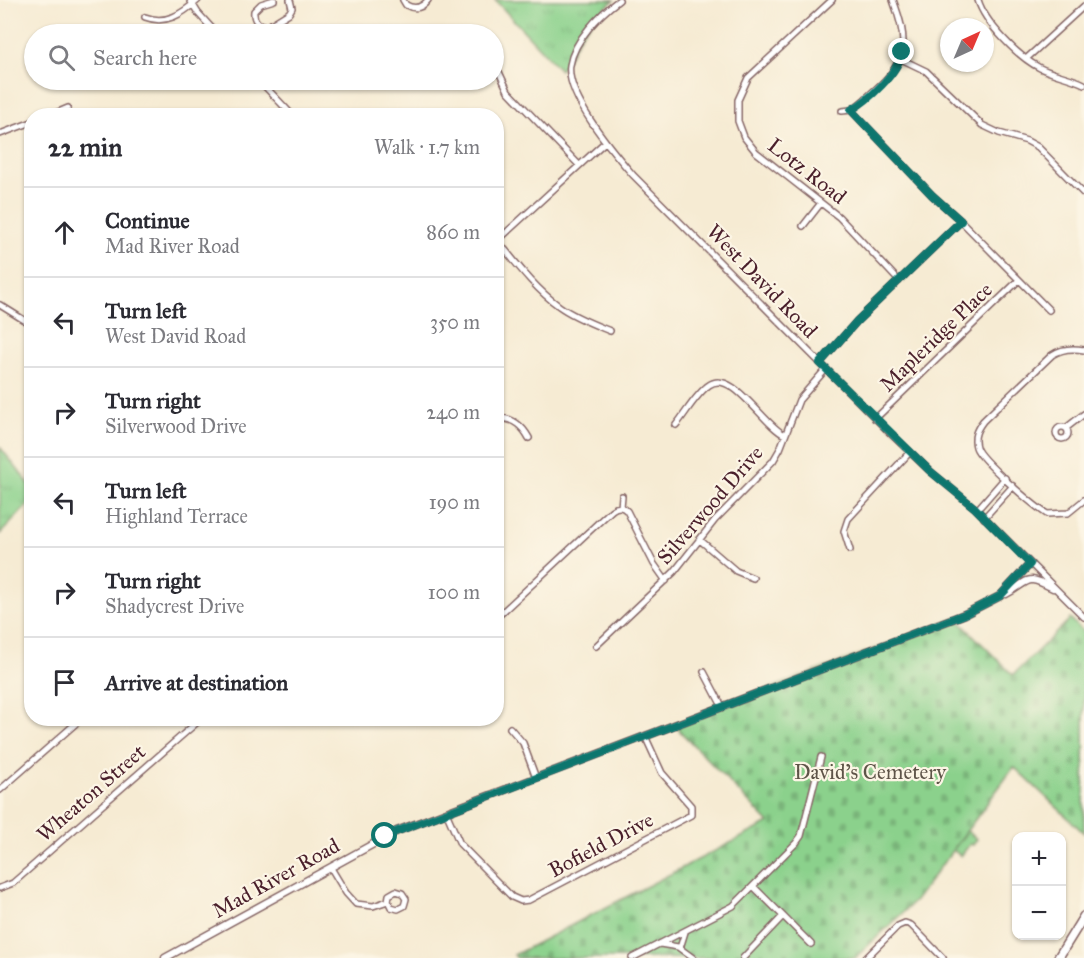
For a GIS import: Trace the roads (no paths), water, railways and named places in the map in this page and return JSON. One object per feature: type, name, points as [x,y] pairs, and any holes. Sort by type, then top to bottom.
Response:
[{"type":"main road","points":[[1058,958],[1084,916]]},
{"type":"street","points":[[145,17],[167,20],[191,2],[198,0]]},
{"type":"street","points":[[259,24],[255,19],[254,11],[261,4],[274,0]]},
{"type":"street","points":[[272,24],[289,14],[292,8],[290,0]]},
{"type":"street","points":[[403,0],[406,5],[415,8],[422,6],[428,0]]},
{"type":"street","name":"West David Road","points":[[619,0],[599,18],[585,35],[577,47],[570,66],[575,93],[605,142],[633,175],[875,418],[910,452],[977,510],[1084,617]]},
{"type":"street","name":"Lotz Road","points":[[832,0],[748,78],[740,93],[737,111],[741,131],[751,148],[849,226],[899,281]]},
{"type":"street","points":[[842,111],[851,110],[884,82],[901,59],[902,33],[893,0]]},
{"type":"street","points":[[978,0],[987,19],[1026,58],[1041,69],[1084,84]]},
{"type":"street","points":[[191,2],[209,24]]},
{"type":"street","points":[[1026,58],[1084,6]]},
{"type":"street","points":[[901,59],[926,71],[986,128],[1027,141],[1038,147],[1084,194]]},
{"type":"street","points":[[504,83],[508,91],[579,165]]},
{"type":"street","points":[[268,90],[285,108]]},
{"type":"street","points":[[851,110],[937,200],[961,221],[1049,310]]},
{"type":"street","points":[[0,134],[24,125]]},
{"type":"street","points":[[504,235],[605,142]]},
{"type":"street","points":[[802,226],[821,203]]},
{"type":"street","points":[[820,363],[857,321],[961,221]]},
{"type":"street","points":[[504,249],[554,302],[574,315],[610,331]]},
{"type":"street","name":"Mapleridge Place","points":[[875,418],[1019,280]]},
{"type":"street","points":[[0,305],[24,320]]},
{"type":"street","points":[[1084,350],[1071,349],[1052,355],[995,408],[978,428],[975,437],[978,453],[1047,514],[1068,513],[1084,500]]},
{"type":"street","name":"Silverwood Drive","points":[[596,646],[683,563],[722,512],[773,461],[802,395],[826,369]]},
{"type":"street","points":[[676,425],[706,387],[714,382],[721,382],[730,385],[785,435]]},
{"type":"street","points":[[1066,428],[1084,414]]},
{"type":"street","points":[[504,418],[515,422],[529,438]]},
{"type":"street","points":[[850,550],[845,538],[848,519],[910,452]]},
{"type":"street","points":[[977,510],[1005,478]]},
{"type":"street","points":[[984,518],[1013,486]]},
{"type":"street","points":[[621,507],[622,496]]},
{"type":"street","points":[[621,507],[627,511],[654,564],[666,580]]},
{"type":"street","points":[[504,611],[612,510],[621,507]]},
{"type":"street","points":[[700,540],[736,571],[753,578]]},
{"type":"street","name":"Mad River Road","points":[[165,958],[385,836],[984,606],[1000,596],[1030,564]]},
{"type":"street","points":[[1000,596],[1030,579],[1038,580],[1053,588]]},
{"type":"street","points":[[704,672],[722,706]]},
{"type":"street","points":[[0,790],[73,726]]},
{"type":"street","name":"Wheaton Street","points":[[0,888],[13,883],[193,726]]},
{"type":"street","points":[[510,728],[523,743],[536,778]]},
{"type":"street","name":"Bofield Drive","points":[[446,812],[460,844],[512,897],[523,901],[536,898],[685,819],[692,812],[691,806],[662,773],[645,736]]},
{"type":"street","points":[[632,958],[733,906],[801,836],[821,757]]},
{"type":"street","points":[[331,868],[346,893],[356,904],[374,906],[388,901]]},
{"type":"street","points":[[753,886],[811,944]]},
{"type":"street","points":[[743,958],[783,916]]},
{"type":"street","points":[[866,958],[898,926],[905,923],[911,925],[943,958]]},
{"type":"street","points":[[681,948],[685,932]]},
{"type":"street","points":[[660,944],[681,948],[693,958]]},
{"type":"park label","name":"David's Cemetery","points":[[870,772]]}]
